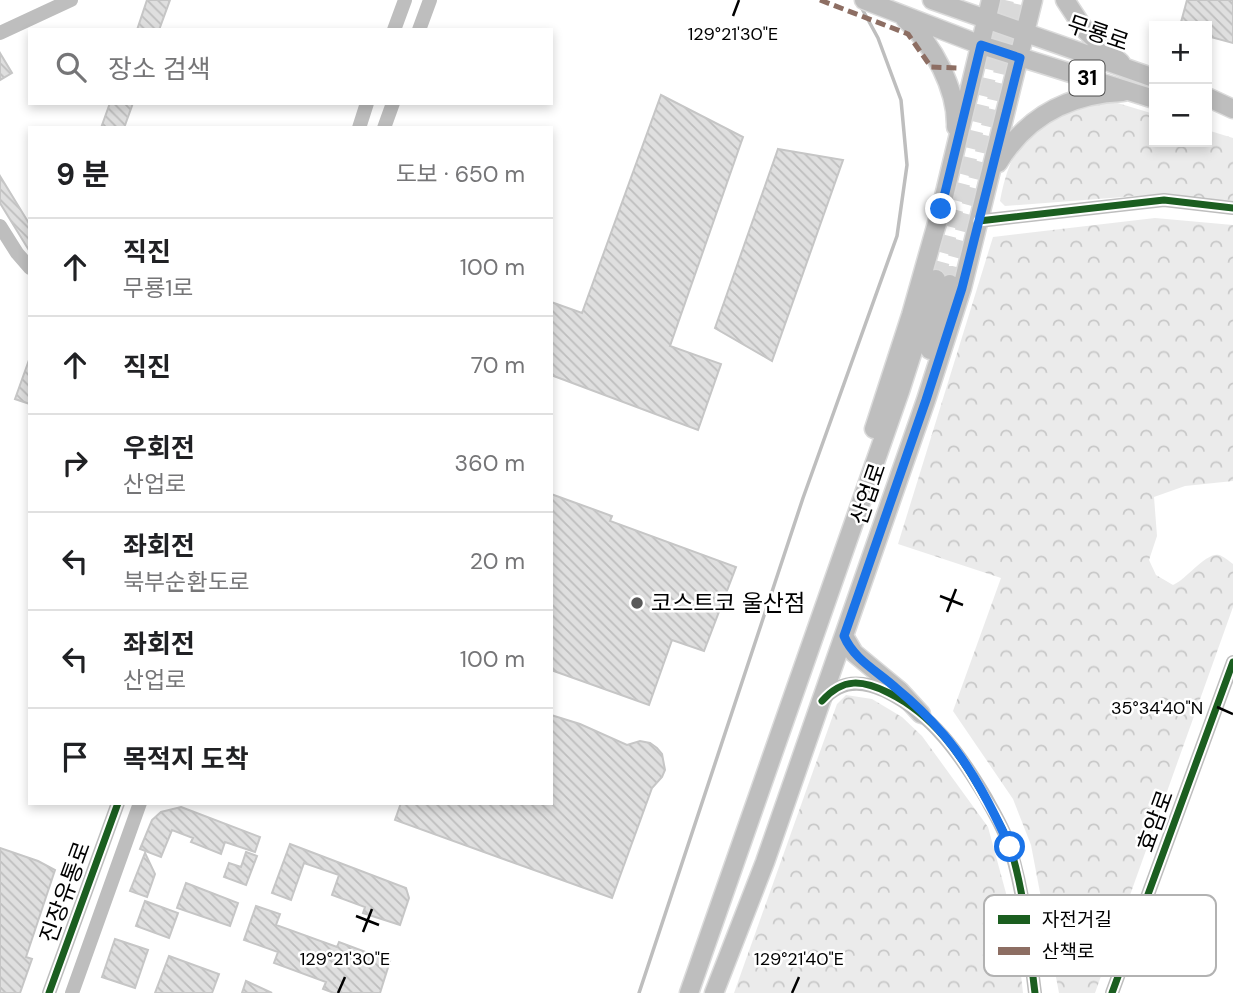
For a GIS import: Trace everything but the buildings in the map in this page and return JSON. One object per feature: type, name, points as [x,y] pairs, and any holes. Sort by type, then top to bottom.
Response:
[{"type":"main road","name":"무룡로","points":[[864,0],[981,45],[1149,98]]},
{"type":"main road","name":"31","points":[[932,0],[1026,34]]},
{"type":"main road","name":"산업로","points":[[794,690],[917,295],[956,154],[991,0]]},
{"type":"main road","name":"산업로","points":[[713,993],[765,862],[926,400],[962,288],[1033,0]]},
{"type":"main road","points":[[1065,0],[1084,29],[1129,69]]},
{"type":"main road","points":[[895,12],[912,26],[933,53],[949,88],[957,121],[956,154]]},
{"type":"main road","name":"무룡로","points":[[1026,34],[1149,76]]},
{"type":"main road","points":[[989,182],[1009,145],[1044,114],[1108,93],[1134,93]]},
{"type":"main road","points":[[1212,99],[1233,109]]},
{"type":"main road","points":[[1212,113],[1233,116]]},
{"type":"main road","name":"산업로","points":[[689,993],[900,391],[943,281],[911,409],[713,993]]},
{"type":"main road","points":[[844,636],[854,653],[900,691],[921,714]]},
{"type":"street","points":[[0,33],[71,0]]},
{"type":"street","points":[[395,28],[405,0]]},
{"type":"street","points":[[420,28],[430,0]]},
{"type":"street","points":[[360,126],[367,105]]},
{"type":"street","points":[[385,126],[392,105]]},
{"type":"street","points":[[979,222],[1164,200],[1233,208]]},
{"type":"street","points":[[0,226],[28,266]]},
{"type":"street","name":"효암로","points":[[1148,895],[1233,662]]},
{"type":"street","points":[[822,701],[838,686],[863,684],[896,697],[921,714],[943,734],[960,756],[995,815],[1010,847],[1021,895]]},
{"type":"street","name":"진장유통로","points":[[50,993],[117,805]]},
{"type":"street","name":"진장유통로","points":[[72,993],[138,805]]},
{"type":"street","name":"효암로","points":[[1112,993],[1118,976]]},
{"type":"green space","points":[[1111,101],[1149,112],[1149,147],[1212,147],[1212,132],[1233,138],[1233,203],[1149,195],[1005,206],[1000,201],[1006,177],[1013,157],[1023,142],[1035,129],[1050,120]]},
{"type":"green space","points":[[1155,218],[1233,225],[1233,481],[1185,486],[1154,497],[1157,536],[1149,560],[1156,575],[1173,585],[1208,558],[1214,555],[1222,556],[1233,564],[1233,607],[1130,895],[1040,895],[1031,845],[1013,799],[953,711],[1001,578],[898,544],[993,237]]},
{"type":"green space","points":[[846,695],[872,699],[902,717],[922,736],[988,827],[1006,895],[984,895],[984,976],[1021,976],[1023,993],[734,993],[837,704]]},
{"type":"green space","points":[[1056,976],[1101,976],[1095,993],[1059,993]]},
{"type":"waterway","points":[[639,993],[803,498],[897,236],[907,165],[901,100],[878,38],[860,5]]},
{"type":"tunnel","points":[[936,279],[1005,0]]},
{"type":"tunnel","points":[[950,284],[1019,0]]},
{"type":"marked path","points":[[820,0],[908,34],[931,67],[958,68]]},
{"type":"cycle path","points":[[979,221],[1164,200],[1233,208]]},
{"type":"cycle path","points":[[1148,895],[1233,662]]},
{"type":"cycle path","points":[[822,701],[846,684],[862,683],[905,702],[933,725],[956,752],[1003,830],[1016,867],[1021,895]]},
{"type":"cycle path","points":[[49,993],[117,805]]},
{"type":"cycle path","points":[[1033,976],[1035,993]]},
{"type":"cycle path","points":[[1112,993],[1118,976]]},
{"type":"place","name":"코스트코 울산점","points":[[637,603]]},
{"type":"route","points":[[941,209],[981,45],[1020,58],[962,288],[844,636],[862,661],[900,691],[943,734],[977,783],[1010,847]]}]
